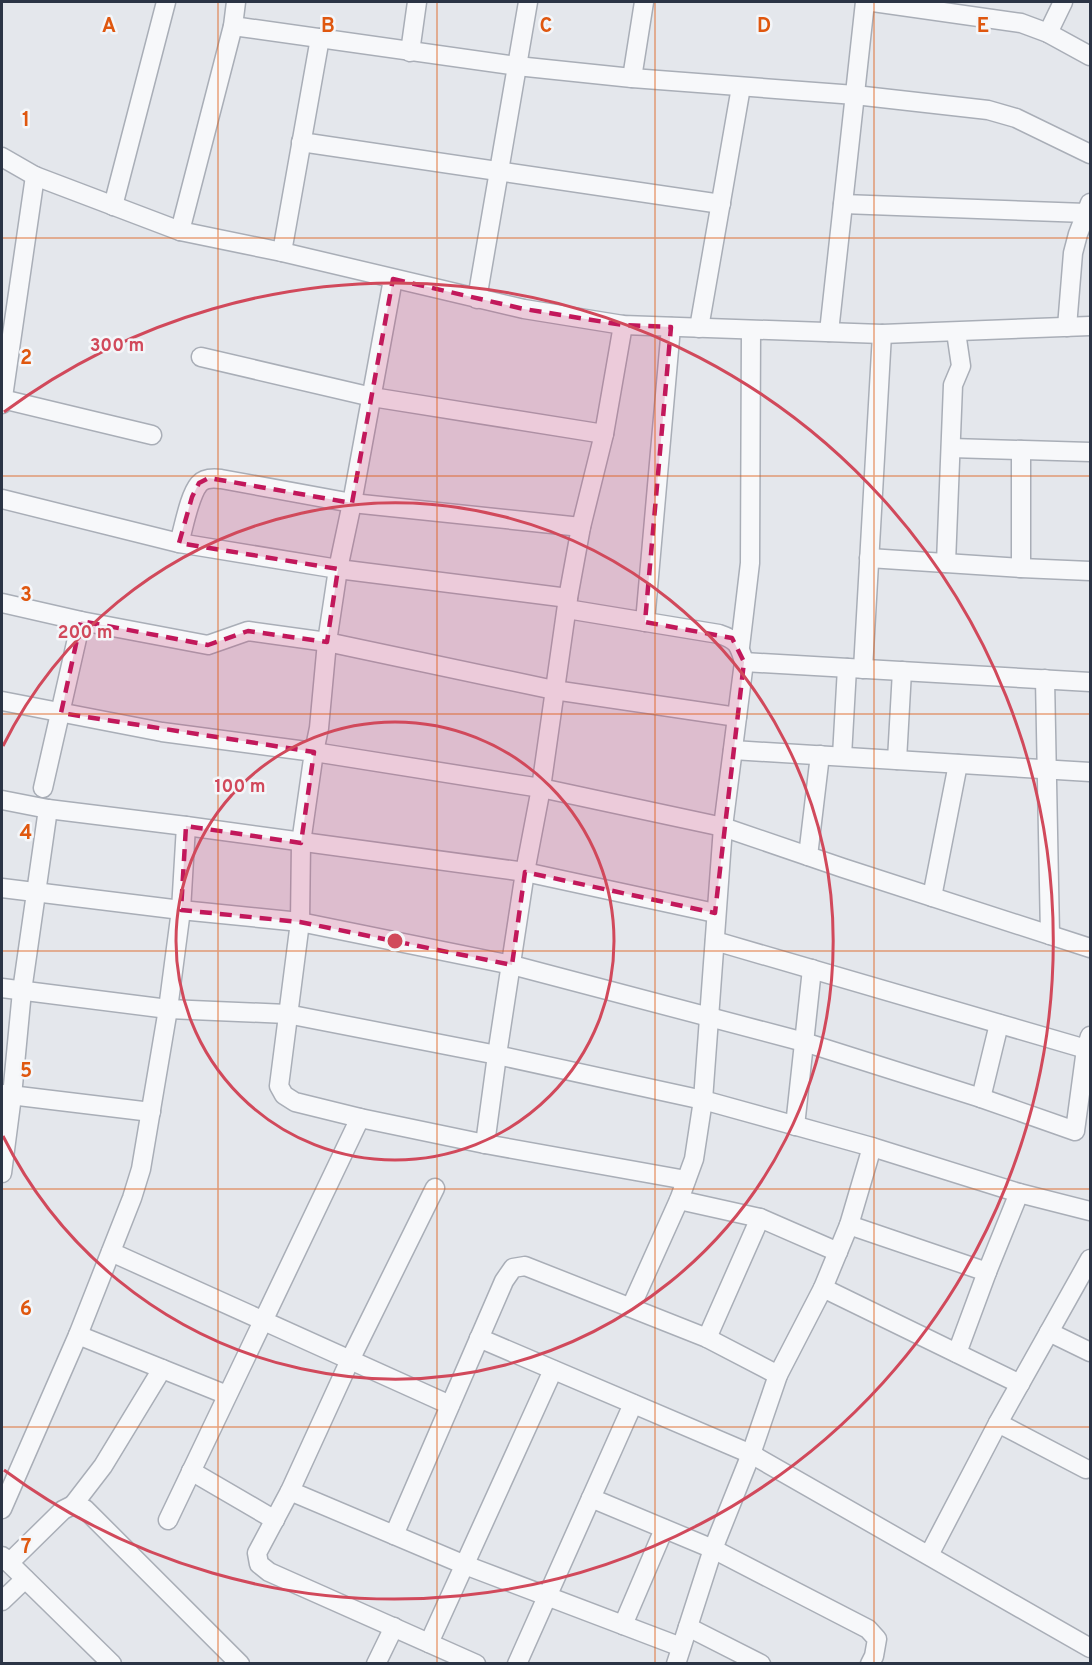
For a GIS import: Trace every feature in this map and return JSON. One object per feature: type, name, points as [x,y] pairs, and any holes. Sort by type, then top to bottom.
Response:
[{"type":"street","points":[[113,206],[166,2]]},
{"type":"street","points":[[180,231],[233,26],[236,2]]},
{"type":"street","points":[[410,52],[417,2]]},
{"type":"street","points":[[477,299],[528,2]]},
{"type":"street","points":[[632,78],[644,2]]},
{"type":"street","points":[[829,332],[865,2]]},
{"type":"street","points":[[873,2],[941,6],[1021,23],[1048,33],[1090,56]]},
{"type":"street","points":[[1048,33],[1063,2]]},
{"type":"street","points":[[233,26],[517,66],[632,78],[855,95],[988,110],[1016,118],[1090,154]]},
{"type":"street","points":[[282,252],[320,38]]},
{"type":"street","points":[[699,328],[741,87]]},
{"type":"street","points":[[301,142],[721,204]]},
{"type":"street","points":[[2,157],[35,176],[180,231],[282,252],[524,309],[623,325],[882,334],[1090,326]]},
{"type":"street","points":[[35,176],[2,401],[152,435]]},
{"type":"street","points":[[843,204],[1088,208],[1073,253],[1067,327]]},
{"type":"street","points":[[393,279],[338,569],[327,642],[319,728],[301,843],[300,922],[279,1086],[284,1095],[295,1102],[360,1118],[485,1144],[686,1180]]},
{"type":"street","points":[[485,1144],[525,872],[541,788],[567,603],[580,527],[604,434],[623,325]]},
{"type":"street","points":[[645,622],[672,327]]},
{"type":"street","points":[[631,1306],[679,1200],[694,1159],[703,1100],[723,827],[737,717],[750,563],[751,330]]},
{"type":"street","points":[[946,563],[953,385],[961,366],[956,332]]},
{"type":"street","points":[[842,756],[869,558],[882,334]]},
{"type":"street","points":[[201,357],[372,397],[604,434]]},
{"type":"street","points":[[951,448],[1090,452]]},
{"type":"street","points":[[1021,450],[1021,568]]},
{"type":"street","points":[[179,543],[192,497],[199,483],[209,478],[221,478],[352,503],[580,527]]},
{"type":"street","points":[[2,499],[179,543],[567,603],[645,622],[719,634],[732,638],[742,654]]},
{"type":"street","points":[[869,558],[1090,571]]},
{"type":"street","points":[[2,603],[81,621],[208,645],[248,631],[327,642],[554,690],[737,717]]},
{"type":"street","points":[[43,788],[81,621]]},
{"type":"street","points":[[742,654],[855,669],[1090,682]]},
{"type":"street","points":[[897,760],[902,671]]},
{"type":"street","points":[[1045,679],[1050,935]]},
{"type":"street","points":[[2,701],[162,732],[314,752],[541,788],[723,827],[1090,948]]},
{"type":"street","points":[[733,750],[1090,772]]},
{"type":"street","points":[[808,856],[820,755]]},
{"type":"street","points":[[932,897],[958,764]]},
{"type":"street","points":[[2,800],[48,809],[525,872],[716,913]]},
{"type":"street","points":[[2,1173],[7,1095],[48,809]]},
{"type":"street","points":[[2,1509],[78,1335],[141,1169],[168,1009],[181,910],[186,826]]},
{"type":"street","points":[[2,888],[300,922],[512,964],[804,1042],[981,1098],[1075,1131],[1088,1043],[999,1024],[715,941]]},
{"type":"street","points":[[795,1126],[812,969]]},
{"type":"street","points":[[2,988],[168,1009],[287,1014],[497,1055],[703,1100],[1090,1211]]},
{"type":"street","points":[[981,1098],[999,1024]]},
{"type":"street","points":[[7,1095],[151,1112]]},
{"type":"street","points":[[168,1520],[360,1118]]},
{"type":"street","points":[[290,1491],[465,1565],[623,1625],[678,1655],[713,1549],[751,1454],[778,1374],[823,1288],[838,1252],[849,1225],[872,1147]]},
{"type":"street","points":[[435,1188],[350,1360],[290,1491],[257,1552],[259,1564],[269,1572],[476,1664]]},
{"type":"street","points":[[957,1353],[1019,1192]]},
{"type":"street","points":[[679,1200],[760,1218],[838,1252]]},
{"type":"street","points":[[707,1338],[760,1218]]},
{"type":"street","points":[[849,1225],[987,1272]]},
{"type":"street","points":[[111,1252],[450,1405]]},
{"type":"street","points":[[929,1555],[998,1423],[1090,1260]]},
{"type":"street","points":[[394,1535],[504,1281],[513,1268],[525,1266],[631,1306],[707,1338],[778,1374]]},
{"type":"street","points":[[823,1288],[1020,1384]]},
{"type":"street","points":[[1049,1332],[1090,1352]]},
{"type":"street","points":[[78,1335],[227,1395]]},
{"type":"street","points":[[479,1338],[751,1454],[1090,1648]]},
{"type":"street","points":[[112,1664],[5,1560],[63,1510],[73,1505],[103,1466],[162,1369]]},
{"type":"street","points":[[429,1643],[553,1370]]},
{"type":"street","points":[[517,1664],[633,1404]]},
{"type":"street","points":[[998,1423],[1086,1468]]},
{"type":"street","points":[[191,1471],[275,1520]]},
{"type":"street","points":[[591,1498],[713,1549],[868,1629],[877,1639],[870,1664]]},
{"type":"street","points":[[73,1505],[85,1509],[240,1664]]},
{"type":"street","points":[[623,1625],[664,1529]]},
{"type":"street","points":[[2,1601],[25,1579]]},
{"type":"street","points":[[376,1664],[394,1627]]},
{"type":"street","points":[[688,1627],[761,1664]]},
{"type":"highlighted area","points":[[393,279],[524,309],[623,325],[671,327],[645,622],[732,638],[744,662],[715,913],[525,872],[512,965],[300,922],[181,910],[186,826],[301,843],[314,752],[61,713],[81,621],[208,645],[248,631],[327,642],[338,569],[179,543],[192,497],[199,483],[209,478],[352,503]]}]
